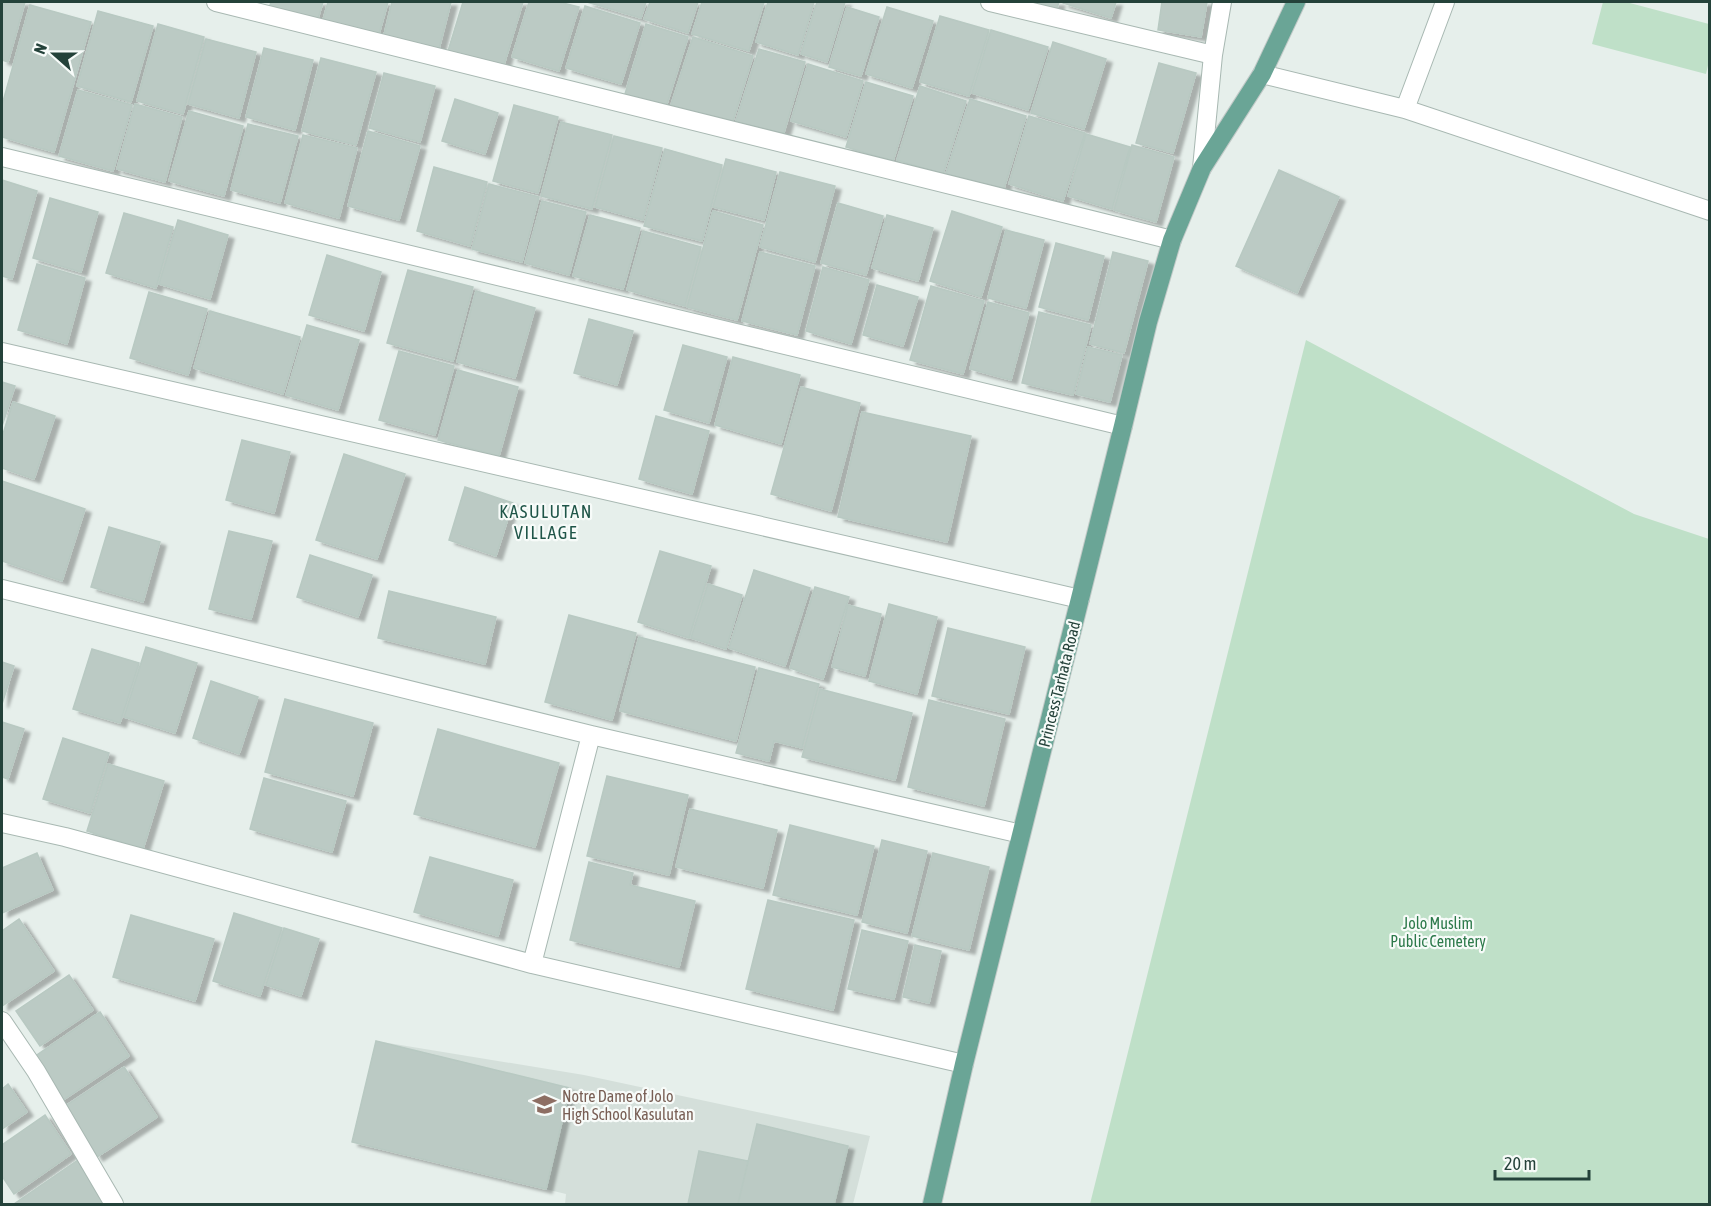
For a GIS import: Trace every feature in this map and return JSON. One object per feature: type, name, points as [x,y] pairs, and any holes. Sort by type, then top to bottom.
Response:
[{"type":"main road","name":"Princess Tarhata Road","points":[[932,1204],[964,1064],[1148,322],[1172,240],[1202,168],[1262,74],[1296,2]]},
{"type":"street","points":[[216,2],[1172,240]]},
{"type":"street","points":[[990,2],[1213,56]]},
{"type":"street","points":[[1202,168],[1213,56],[1222,2]]},
{"type":"street","points":[[1405,109],[1445,2]]},
{"type":"street","points":[[1262,74],[1405,109],[1710,211]]},
{"type":"street","points":[[2,156],[1123,426]]},
{"type":"street","points":[[2,352],[1080,599]]},
{"type":"street","points":[[2,589],[591,735],[1022,834]]},
{"type":"street","points":[[532,964],[591,735]]},
{"type":"street","points":[[2,823],[76,840],[532,964],[964,1064]]},
{"type":"street","points":[[2,1021],[36,1071],[114,1204]]},
{"type":"shaded area","name":"Notre Dame of Jolo High School Kasulutan","points":[[376,1041],[584,1075],[870,1136],[853,1204],[565,1204],[566,1194],[352,1142]]},
{"type":"green space","points":[[1603,2],[1626,2],[1709,24],[1709,61],[1706,74],[1592,44]]},
{"type":"green space","name":"Jolo Muslim Public Cemetery","points":[[1306,340],[1634,514],[1709,539],[1709,1204],[1090,1204]]},
{"type":"building","points":[[2,2],[25,2],[8,62],[2,60]]},
{"type":"building","points":[[271,2],[323,2],[316,25],[268,12]]},
{"type":"building","points":[[328,2],[388,2],[379,34],[323,20]]},
{"type":"building","points":[[392,2],[451,2],[439,49],[384,35]]},
{"type":"building","points":[[463,2],[523,2],[503,68],[448,51]]},
{"type":"building","points":[[529,2],[559,2],[579,7],[559,71],[512,57]]},
{"type":"building","points":[[587,2],[646,2],[641,18]]},
{"type":"building","points":[[650,2],[698,2],[688,33],[644,19]]},
{"type":"building","points":[[702,2],[764,2],[749,51],[692,34]]},
{"type":"building","points":[[768,2],[814,2],[798,55],[756,42]]},
{"type":"building","points":[[817,2],[845,2],[827,62],[801,54]]},
{"type":"building","points":[[1026,2],[1059,2],[1056,11]]},
{"type":"building","points":[[1063,2],[1116,2],[1111,18]]},
{"type":"building","points":[[1162,2],[1207,2],[1201,37],[1158,30]]},
{"type":"building","points":[[30,5],[91,22],[54,152],[2,137],[2,105]]},
{"type":"building","points":[[585,6],[640,23],[621,84],[566,68]]},
{"type":"building","points":[[847,7],[879,17],[861,76],[829,67]]},
{"type":"building","points":[[887,7],[933,21],[912,88],[866,74]]},
{"type":"building","points":[[98,11],[153,26],[131,102],[77,86]]},
{"type":"building","points":[[940,16],[989,30],[969,96],[920,82]]},
{"type":"building","points":[[158,24],[204,37],[183,114],[137,101]]},
{"type":"building","points":[[646,24],[688,37],[666,107],[625,94]]},
{"type":"building","points":[[991,30],[1048,47],[1028,110],[972,93]]},
{"type":"building","points":[[693,37],[753,56],[732,124],[671,105]]},
{"type":"building","points":[[206,39],[256,52],[239,118],[188,104]]},
{"type":"building","points":[[1053,42],[1106,59],[1084,129],[1031,113]]},
{"type":"building","points":[[264,48],[313,60],[295,130],[246,117]]},
{"type":"building","points":[[759,49],[805,62],[782,139],[735,124]]},
{"type":"building","points":[[321,58],[376,72],[356,145],[302,131]]},
{"type":"building","points":[[1159,63],[1196,73],[1173,153],[1136,143]]},
{"type":"building","points":[[808,64],[863,81],[846,137],[791,121]]},
{"type":"building","points":[[384,73],[435,86],[420,142],[369,128]]},
{"type":"building","points":[[866,82],[913,96],[893,161],[846,147]]},
{"type":"building","points":[[920,86],[966,101],[943,174],[897,160]]},
{"type":"building","points":[[78,90],[132,105],[113,171],[59,156]]},
{"type":"building","points":[[455,99],[498,113],[485,154],[442,141]]},
{"type":"building","points":[[970,99],[1026,116],[1002,195],[945,177]]},
{"type":"building","points":[[135,104],[182,117],[165,182],[117,169]]},
{"type":"building","points":[[514,105],[558,117],[538,193],[493,181]]},
{"type":"building","points":[[189,111],[243,126],[224,196],[169,181]]},
{"type":"building","points":[[1029,116],[1085,133],[1063,201],[1009,184]]},
{"type":"building","points":[[561,122],[612,135],[592,209],[541,196]]},
{"type":"building","points":[[248,124],[298,136],[280,203],[231,190]]},
{"type":"building","points":[[368,131],[420,146],[399,220],[348,206]]},
{"type":"building","points":[[1086,134],[1130,147],[1112,209],[1068,196]]},
{"type":"building","points":[[303,135],[357,148],[339,218],[285,203]]},
{"type":"building","points":[[614,136],[662,148],[643,220],[595,207]]},
{"type":"building","points":[[1132,145],[1174,157],[1156,222],[1114,210]]},
{"type":"building","points":[[665,149],[722,165],[702,241],[644,226]]},
{"type":"building","points":[[726,159],[776,172],[764,220],[713,207]]},
{"type":"building","points":[[434,167],[487,182],[470,246],[417,231]]},
{"type":"building","points":[[1279,170],[1339,197],[1297,293],[1236,266]]},
{"type":"building","points":[[780,172],[835,186],[815,262],[760,247]]},
{"type":"building","points":[[2,180],[37,191],[12,279],[2,276]]},
{"type":"building","points":[[489,184],[539,197],[522,262],[472,249]]},
{"type":"building","points":[[50,198],[98,212],[81,272],[33,258]]},
{"type":"building","points":[[542,201],[586,212],[569,275],[525,263]]},
{"type":"building","points":[[838,203],[883,216],[866,275],[821,263]]},
{"type":"building","points":[[713,211],[763,225],[737,320],[687,307]]},
{"type":"building","points":[[952,211],[1002,227],[981,297],[930,281]]},
{"type":"building","points":[[124,213],[173,227],[156,288],[106,273]]},
{"type":"building","points":[[590,215],[640,228],[623,289],[573,276]]},
{"type":"building","points":[[887,215],[933,228],[918,281],[872,268]]},
{"type":"building","points":[[178,220],[228,235],[210,299],[159,284]]},
{"type":"building","points":[[1006,230],[1044,240],[1026,308],[988,298]]},
{"type":"building","points":[[643,231],[701,247],[685,306],[627,290]]},
{"type":"building","points":[[1056,243],[1104,256],[1088,320],[1039,307]]},
{"type":"building","points":[[760,252],[815,266],[797,335],[742,321]]},
{"type":"building","points":[[1113,252],[1148,261],[1124,353],[1090,344]]},
{"type":"building","points":[[327,255],[381,272],[364,331],[309,315]]},
{"type":"building","points":[[37,264],[85,278],[67,344],[18,330]]},
{"type":"building","points":[[823,267],[869,280],[851,344],[806,331]]},
{"type":"building","points":[[408,270],[473,287],[453,361],[387,343]]},
{"type":"building","points":[[877,285],[918,297],[903,346],[863,335]]},
{"type":"building","points":[[931,286],[984,301],[963,374],[910,360]]},
{"type":"building","points":[[476,291],[535,308],[515,378],[457,362]]},
{"type":"building","points":[[149,292],[207,309],[188,375],[130,358]]},
{"type":"building","points":[[988,302],[1029,313],[1011,380],[970,369]]},
{"type":"building","points":[[210,311],[300,337],[283,394],[194,368]]},
{"type":"building","points":[[1039,312],[1091,325],[1073,395],[1022,383]]},
{"type":"building","points":[[589,319],[633,331],[617,385],[574,373]]},
{"type":"building","points":[[307,325],[359,340],[338,410],[286,395]]},
{"type":"building","points":[[683,345],[727,357],[709,423],[664,410]]},
{"type":"building","points":[[1088,347],[1122,355],[1110,402],[1076,394]]},
{"type":"building","points":[[399,351],[454,366],[435,435],[379,420]]},
{"type":"building","points":[[733,357],[800,375],[781,444],[715,425]]},
{"type":"building","points":[[458,370],[518,387],[499,456],[438,440]]},
{"type":"building","points":[[2,382],[15,386],[2,426]]},
{"type":"building","points":[[801,387],[860,403],[831,511],[771,494]]},
{"type":"building","points":[[13,402],[55,416],[34,479],[2,468],[2,437]]},
{"type":"building","points":[[862,412],[971,436],[947,542],[838,517]]},
{"type":"building","points":[[656,416],[709,431],[692,494],[639,479]]},
{"type":"building","points":[[242,440],[290,452],[274,513],[226,500]]},
{"type":"building","points":[[344,454],[405,474],[377,559],[316,540]]},
{"type":"building","points":[[2,481],[85,509],[62,581],[2,561]]},
{"type":"building","points":[[465,487],[513,503],[496,556],[449,540]]},
{"type":"building","points":[[109,527],[160,542],[143,602],[91,587]]},
{"type":"building","points":[[229,531],[272,541],[251,619],[209,609]]},
{"type":"building","points":[[660,551],[711,566],[689,638],[638,622]]},
{"type":"building","points":[[310,555],[372,575],[358,617],[297,597]]},
{"type":"building","points":[[754,570],[810,588],[785,666],[729,648]]},
{"type":"building","points":[[708,584],[742,595],[726,649],[691,638]]},
{"type":"building","points":[[815,587],[849,597],[823,679],[790,668]]},
{"type":"building","points":[[389,591],[496,617],[485,664],[378,638]]},
{"type":"building","points":[[889,604],[937,617],[917,694],[869,681]]},
{"type":"building","points":[[848,605],[881,614],[865,676],[832,667]]},
{"type":"building","points":[[569,615],[636,633],[612,720],[545,702]]},
{"type":"building","points":[[948,628],[1025,647],[1009,714],[932,696]]},
{"type":"building","points":[[639,637],[755,667],[736,741],[620,711]]},
{"type":"building","points":[[146,647],[197,663],[175,733],[124,717]]},
{"type":"building","points":[[92,649],[139,663],[120,723],[73,709]]},
{"type":"building","points":[[2,662],[14,666],[2,704]]},
{"type":"building","points":[[759,668],[819,684],[802,748],[774,741],[769,761],[736,753]]},
{"type":"building","points":[[211,681],[258,697],[239,754],[193,738]]},
{"type":"building","points":[[820,689],[912,713],[895,780],[802,757]]},
{"type":"building","points":[[285,699],[373,723],[353,796],[265,772]]},
{"type":"building","points":[[929,700],[1005,719],[984,806],[908,787]]},
{"type":"building","points":[[2,722],[24,729],[8,779],[2,777]]},
{"type":"building","points":[[438,729],[559,763],[535,847],[414,814]]},
{"type":"building","points":[[63,738],[109,753],[90,813],[43,799]]},
{"type":"building","points":[[108,764],[164,781],[143,849],[87,831]]},
{"type":"building","points":[[607,776],[688,795],[669,875],[587,856]]},
{"type":"building","points":[[264,778],[346,801],[332,852],[250,829]]},
{"type":"building","points":[[690,809],[777,830],[763,888],[676,867]]},
{"type":"building","points":[[790,825],[874,846],[857,915],[773,895]]},
{"type":"building","points":[[882,840],[927,851],[907,933],[862,922]]},
{"type":"building","points":[[37,853],[53,890],[2,913],[2,868]]},
{"type":"building","points":[[933,853],[989,867],[969,950],[912,936]]},
{"type":"building","points":[[430,857],[513,880],[498,936],[414,912]]},
{"type":"building","points":[[589,862],[633,873],[630,885],[695,901],[679,967],[570,940]]},
{"type":"building","points":[[768,900],[854,920],[833,1010],[746,989]]},
{"type":"building","points":[[234,913],[282,928],[260,996],[213,981]]},
{"type":"building","points":[[131,915],[214,939],[195,1001],[113,977]]},
{"type":"building","points":[[19,919],[54,971],[2,1006],[2,931]]},
{"type":"building","points":[[284,928],[319,939],[301,996],[266,985]]},
{"type":"building","points":[[862,930],[908,941],[894,999],[848,989]]},
{"type":"building","points":[[915,945],[941,951],[929,1003],[903,997]]},
{"type":"building","points":[[69,975],[93,1010],[40,1046],[16,1011]]},
{"type":"building","points":[[100,1012],[129,1056],[60,1102],[31,1059]]},
{"type":"building","points":[[376,1041],[570,1088],[546,1189],[352,1142]]},
{"type":"building","points":[[124,1067],[157,1117],[97,1157],[64,1107]]},
{"type":"building","points":[[8,1084],[27,1112],[2,1129],[2,1089]]},
{"type":"building","points":[[45,1115],[71,1154],[14,1194],[2,1176],[2,1145]]},
{"type":"building","points":[[757,1124],[848,1146],[834,1204],[738,1204]]},
{"type":"building","points":[[699,1151],[748,1161],[738,1204],[688,1204]]},
{"type":"building","points":[[78,1160],[109,1204],[14,1204]]},
{"type":"place","name":"Notre Dame of Jolo High School Kasulutan","points":[[544,1105]]},
{"type":"district","name":"KASULUTAN VILLAGE","points":[[546,521]]}]
